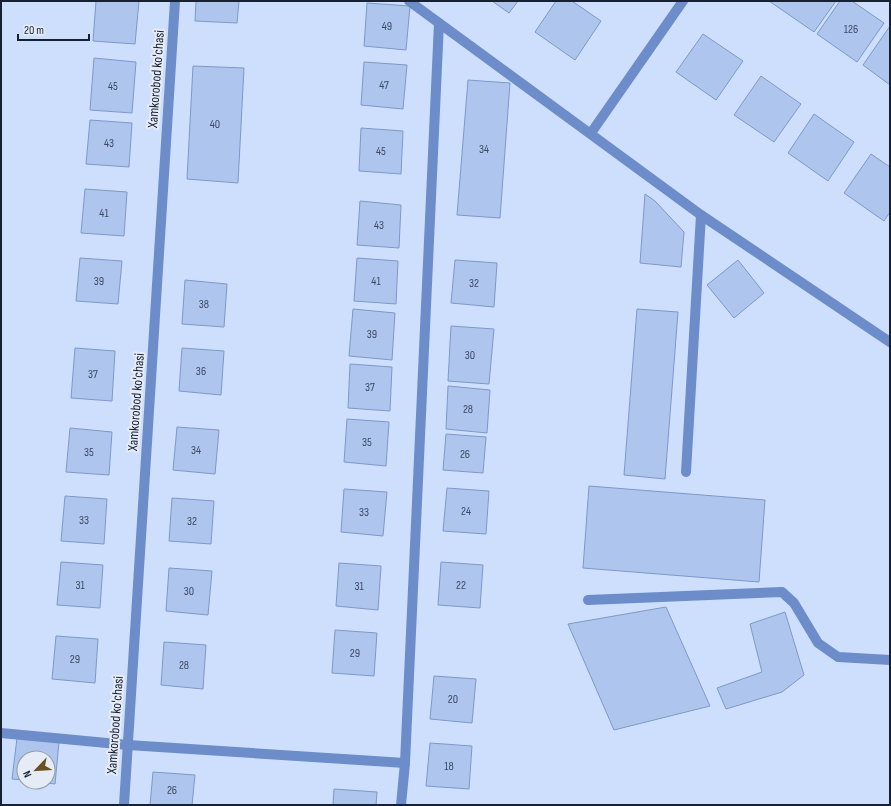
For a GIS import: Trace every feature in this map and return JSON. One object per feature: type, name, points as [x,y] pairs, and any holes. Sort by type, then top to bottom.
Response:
[{"type":"street","name":"Xamkorobod ko'chasi","points":[[124,805],[175,1]]},
{"type":"street","points":[[409,1],[701,215],[890,342]]},
{"type":"street","points":[[591,133],[683,1]]},
{"type":"street","points":[[401,805],[405,763],[439,23]]},
{"type":"street","points":[[686,472],[701,215]]},
{"type":"street","points":[[588,600],[782,592],[794,604],[818,643],[838,657],[890,660]]},
{"type":"street","points":[[1,733],[128,745],[405,763]]},
{"type":"building","points":[[96,1],[139,1],[135,44],[93,41]]},
{"type":"building","points":[[196,1],[239,1],[237,23],[195,21]]},
{"type":"building","points":[[492,1],[518,1],[509,13]]},
{"type":"building","points":[[556,1],[572,1],[601,21],[575,60],[535,32]]},
{"type":"building","points":[[769,1],[836,1],[814,32]]},
{"type":"building","points":[[840,1],[852,1],[884,23],[857,62],[817,34]]},
{"type":"building","points":[[367,3],[410,6],[406,50],[364,46]]},
{"type":"building","points":[[890,26],[890,85],[863,65]]},
{"type":"building","points":[[703,34],[743,61],[716,100],[676,72]]},
{"type":"building","points":[[94,58],[136,62],[132,113],[90,110]]},
{"type":"building","points":[[364,62],[407,65],[403,109],[361,105]]},
{"type":"building","points":[[193,66],[244,68],[238,183],[187,179]]},
{"type":"building","points":[[761,76],[801,104],[774,142],[734,115]]},
{"type":"building","points":[[468,80],[510,83],[500,218],[457,215]]},
{"type":"building","points":[[814,114],[854,142],[828,181],[788,153]]},
{"type":"building","points":[[90,120],[132,123],[129,167],[86,164]]},
{"type":"building","points":[[361,128],[403,131],[401,174],[359,171]]},
{"type":"building","points":[[871,154],[890,167],[890,212],[884,221],[844,193]]},
{"type":"building","points":[[85,189],[127,192],[124,236],[81,233]]},
{"type":"building","points":[[645,194],[655,201],[684,232],[681,267],[640,263]]},
{"type":"building","points":[[360,201],[401,205],[399,248],[357,245]]},
{"type":"building","points":[[80,258],[122,261],[118,304],[76,301]]},
{"type":"building","points":[[357,258],[398,261],[396,304],[354,301]]},
{"type":"building","points":[[455,260],[497,263],[494,307],[451,303]]},
{"type":"building","points":[[738,260],[764,293],[734,318],[707,285]]},
{"type":"building","points":[[185,280],[227,284],[224,327],[182,324]]},
{"type":"building","points":[[353,309],[395,313],[392,360],[349,356]]},
{"type":"building","points":[[637,309],[678,312],[665,479],[624,475]]},
{"type":"building","points":[[451,326],[494,329],[489,384],[448,381]]},
{"type":"building","points":[[75,348],[115,351],[112,401],[71,398]]},
{"type":"building","points":[[182,348],[224,351],[221,395],[179,391]]},
{"type":"building","points":[[350,364],[392,367],[390,411],[348,408]]},
{"type":"building","points":[[448,386],[490,390],[487,433],[446,429]]},
{"type":"building","points":[[347,419],[389,422],[386,466],[344,462]]},
{"type":"building","points":[[177,427],[219,430],[215,474],[173,470]]},
{"type":"building","points":[[70,428],[112,432],[109,475],[66,472]]},
{"type":"building","points":[[446,434],[486,437],[483,473],[443,470]]},
{"type":"building","points":[[589,486],[765,500],[759,582],[583,568]]},
{"type":"building","points":[[447,488],[489,491],[486,534],[443,531]]},
{"type":"building","points":[[344,489],[387,492],[383,536],[341,532]]},
{"type":"building","points":[[65,496],[107,499],[104,544],[61,541]]},
{"type":"building","points":[[172,498],[214,501],[211,544],[169,541]]},
{"type":"building","points":[[61,562],[103,565],[100,608],[57,605]]},
{"type":"building","points":[[441,562],[483,565],[480,608],[438,605]]},
{"type":"building","points":[[339,563],[381,566],[378,610],[336,606]]},
{"type":"building","points":[[169,568],[212,571],[208,615],[166,611]]},
{"type":"building","points":[[666,607],[710,706],[614,730],[568,624]]},
{"type":"building","points":[[785,612],[804,675],[782,692],[726,709],[717,688],[762,672],[750,624]]},
{"type":"building","points":[[335,630],[377,633],[374,676],[332,673]]},
{"type":"building","points":[[56,636],[98,639],[95,683],[52,679]]},
{"type":"building","points":[[164,642],[206,645],[203,689],[161,685]]},
{"type":"building","points":[[434,676],[476,679],[472,723],[430,719]]},
{"type":"building","points":[[17,738],[59,742],[56,774],[56,750],[16,750],[16,779],[12,779]]},
{"type":"building","points":[[430,743],[472,746],[469,789],[426,786]]},
{"type":"building","points":[[153,772],[195,775],[192,805],[150,805]]},
{"type":"building","points":[[334,789],[377,792],[376,805],[333,805]]}]
